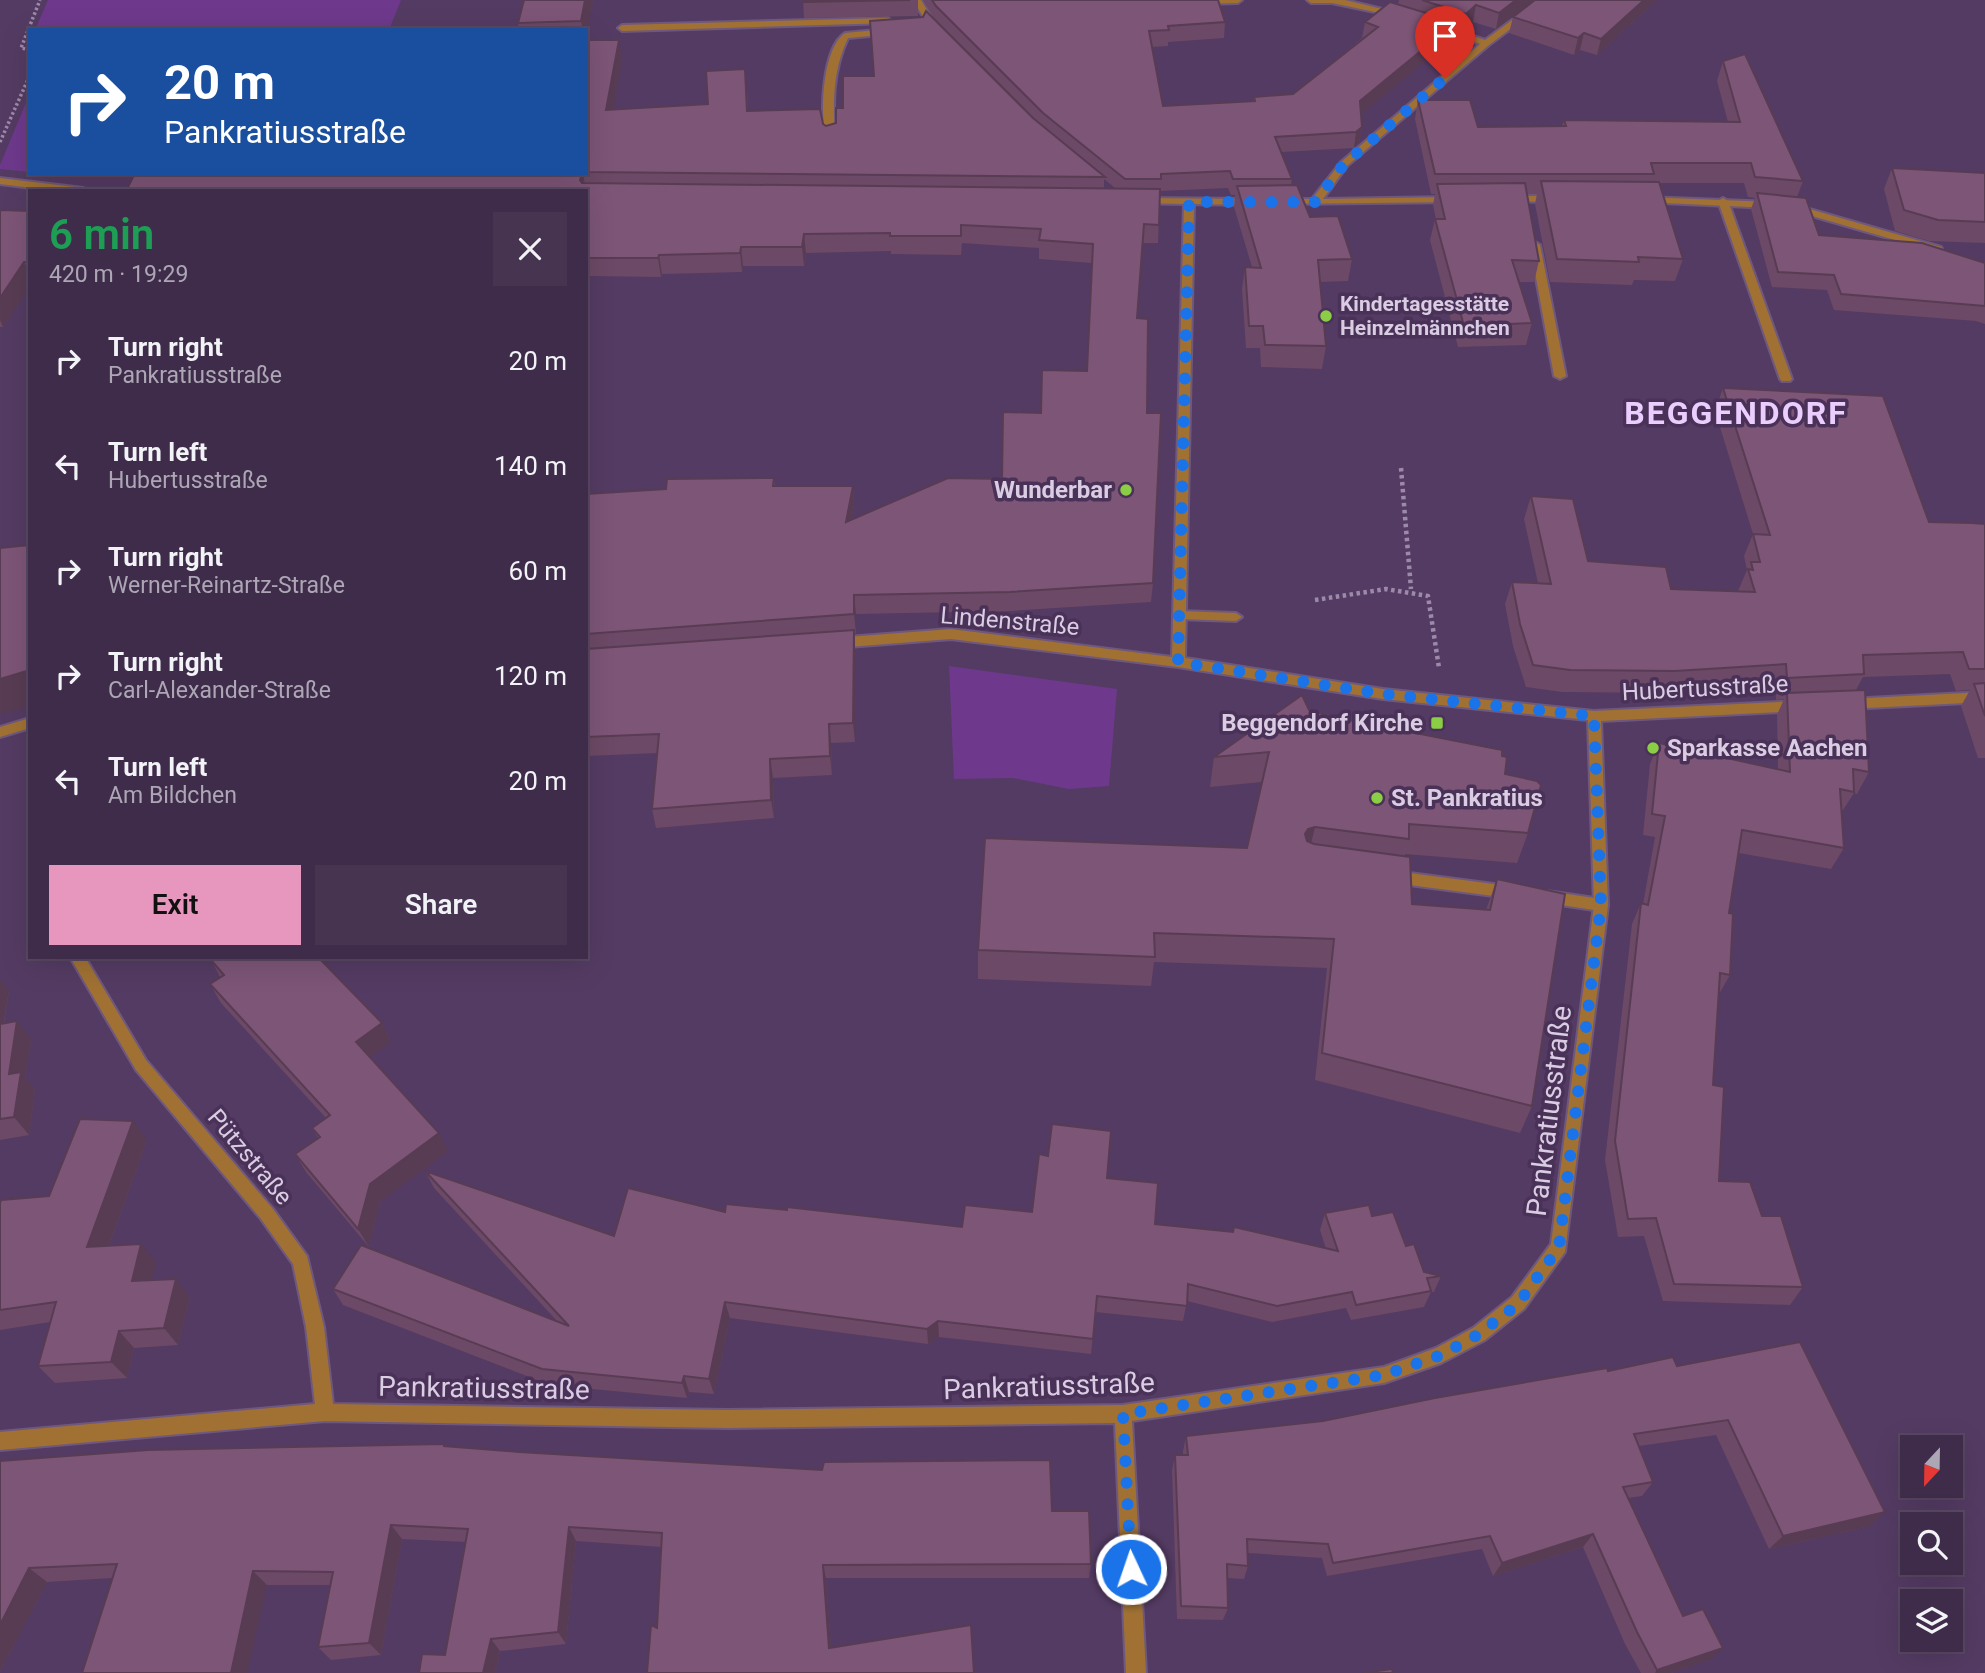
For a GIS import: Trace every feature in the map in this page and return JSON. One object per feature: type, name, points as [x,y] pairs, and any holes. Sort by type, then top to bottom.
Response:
[{"type":"street","points":[[917,0],[926,25]]},
{"type":"street","points":[[1188,1],[1238,0]]},
{"type":"street","points":[[1311,0],[1368,6],[1416,19]]},
{"type":"street","points":[[1315,202],[1344,164],[1486,43],[1545,0]]},
{"type":"street","points":[[914,21],[939,33]]},
{"type":"street","points":[[1428,23],[1486,43]]},
{"type":"street","points":[[622,28],[900,26],[845,36],[832,59],[828,93],[830,140]]},
{"type":"street","points":[[0,181],[66,189]]},
{"type":"street","points":[[1527,199],[1529,213]]},
{"type":"street","points":[[1500,200],[1566,199]]},
{"type":"street","points":[[1632,199],[1723,201],[1799,207],[1951,253]]},
{"type":"street","points":[[1133,201],[1460,200]]},
{"type":"street","points":[[1723,201],[1786,379]]},
{"type":"street","points":[[1178,662],[1189,202]]},
{"type":"street","points":[[1532,226],[1560,376]]},
{"type":"street","points":[[1179,615],[1236,617]]},
{"type":"street","name":"Lindenstraße","points":[[816,645],[951,635],[1178,662]]},
{"type":"street","name":"Hubertusstraße","points":[[1178,662],[1383,694],[1594,716],[1985,697]]},
{"type":"street","name":"Pankratiusstraße","points":[[0,1441],[325,1412],[728,1419],[1123,1414],[1384,1375],[1441,1355],[1479,1334],[1518,1304],[1559,1247],[1601,905],[1594,716]]},
{"type":"street","points":[[0,732],[28,724]]},
{"type":"street","points":[[1374,874],[1601,905]]},
{"type":"street","name":"Pützstraße","points":[[78,959],[141,1065],[267,1214],[301,1261],[315,1327],[325,1412]]},
{"type":"street","points":[[1123,1414],[1136,1673]]},
{"type":"path","points":[[29,28],[40,0]]},
{"type":"path","points":[[28,30],[21,48],[28,50]]},
{"type":"path","points":[[0,142],[28,79]]},
{"type":"path","points":[[1401,468],[1410,589]]},
{"type":"path","points":[[1315,600],[1376,589],[1410,589],[1428,596],[1444,700]]},
{"type":"shaded area","points":[[48,0],[401,0],[390,28],[36,28]]},
{"type":"shaded area","points":[[28,98],[28,172],[0,169]]},
{"type":"shaded area","points":[[949,666],[1117,689],[1109,786],[1069,789],[1013,778],[954,779]]},
{"type":"building","points":[[524,0],[585,0],[581,21],[518,23]]},
{"type":"building","points":[[803,0],[910,0],[803,2]]},
{"type":"building","points":[[932,0],[1218,0],[1225,22],[1168,26],[1169,30],[1149,31],[1163,106],[1255,101],[1254,97],[1293,94],[1378,27],[1365,22],[1390,2],[1456,22],[1360,101],[1362,127],[1356,132],[1275,137],[1292,179],[1233,179],[1230,171],[1161,174],[1161,179],[1125,179],[1043,113]]},
{"type":"building","points":[[1422,0],[1516,0],[1499,13],[1476,5],[1466,14]]},
{"type":"building","points":[[1535,0],[1644,0],[1601,39],[1584,33],[1578,38],[1513,17]]},
{"type":"building","points":[[926,11],[1033,118],[1105,177],[588,172],[588,40],[619,40],[606,110],[708,104],[706,71],[745,69],[747,111],[820,109],[823,124],[826,126],[836,123],[836,108],[843,108],[843,76],[874,76],[870,21],[923,17]]},
{"type":"building","points":[[1745,54],[1803,181],[1755,177],[1751,163],[1651,163],[1654,174],[1435,174],[1418,100],[1470,100],[1478,127],[1566,126],[1564,120],[1740,122],[1723,61]]},
{"type":"building","points":[[1892,168],[1985,173],[1985,222],[1938,220],[1904,210]]},
{"type":"building","points":[[134,175],[581,175],[582,183],[1160,189],[1159,225],[1144,224],[1137,318],[1148,319],[1147,413],[1161,413],[1153,583],[1010,592],[854,595],[854,614],[588,634],[588,494],[666,489],[667,479],[774,478],[773,486],[853,486],[846,522],[948,478],[1002,479],[1003,412],[1041,413],[1042,370],[1087,371],[1093,244],[1039,240],[1041,229],[961,225],[961,236],[804,234],[802,247],[741,247],[740,253],[659,255],[658,258],[588,258],[588,189],[127,189]]},
{"type":"building","points":[[1541,181],[1659,182],[1683,259],[1638,257],[1639,262],[1557,259]]},
{"type":"building","points":[[1525,183],[1539,261],[1512,260],[1532,323],[1464,326],[1435,219],[1445,219],[1437,184]]},
{"type":"building","points":[[1297,185],[1310,217],[1338,216],[1352,259],[1318,260],[1326,346],[1265,345],[1263,326],[1249,326],[1245,267],[1261,268],[1237,186]]},
{"type":"building","points":[[1757,193],[1806,198],[1819,235],[1922,243],[1985,263],[1985,306],[1841,294],[1834,275],[1778,272]]},
{"type":"building","points":[[0,210],[28,211],[28,262],[24,262],[0,298]]},
{"type":"building","points":[[1723,388],[1883,396],[1929,522],[1985,524],[1985,669],[1969,669],[1963,652],[1863,655],[1864,674],[1787,678],[1786,664],[1675,671],[1570,670],[1533,665],[1520,624],[1512,582],[1551,584],[1531,496],[1573,499],[1588,561],[1666,567],[1671,589],[1755,592],[1748,569],[1753,570],[1751,562],[1760,562],[1753,534],[1770,535]]},
{"type":"building","points":[[28,545],[28,671],[0,679],[0,548]]},
{"type":"building","points":[[854,630],[853,723],[829,724],[830,756],[770,759],[771,800],[652,809],[659,734],[588,737],[588,649]]},
{"type":"building","points":[[1985,683],[1985,716],[1974,684]]},
{"type":"building","points":[[1865,690],[1869,772],[1853,769],[1854,792],[1840,789],[1844,848],[1742,830],[1729,913],[1733,914],[1730,975],[1720,973],[1713,1085],[1724,1087],[1719,1181],[1750,1182],[1762,1216],[1781,1216],[1803,1287],[1674,1284],[1656,1218],[1628,1219],[1615,1141],[1641,903],[1648,905],[1665,816],[1652,814],[1659,743],[1790,772],[1787,693]]},
{"type":"building","points":[[1302,695],[1309,710],[1329,716],[1502,750],[1502,756],[1507,757],[1505,774],[1537,781],[1541,785],[1528,833],[1409,824],[1409,839],[1315,827],[1308,829],[1305,834],[1307,841],[1314,844],[1410,857],[1412,904],[1490,910],[1497,879],[1565,894],[1532,1106],[1322,1053],[1334,939],[1154,933],[1155,957],[978,950],[985,838],[1247,848],[1269,752],[1214,757]]},
{"type":"building","points":[[320,959],[382,1023],[356,1042],[439,1133],[370,1184],[358,1229],[295,1154],[320,1137],[312,1128],[330,1115],[210,984],[224,975],[211,960]]},
{"type":"building","points":[[17,1021],[9,1074],[21,1072],[14,1117],[0,1119],[0,1024]]},
{"type":"building","points":[[80,1119],[133,1121],[87,1247],[141,1244],[132,1281],[176,1279],[164,1328],[119,1331],[111,1362],[38,1366],[56,1302],[0,1310],[0,1203],[1,1200],[49,1196]]},
{"type":"building","points":[[1052,1124],[1111,1131],[1107,1178],[1158,1183],[1155,1224],[1233,1232],[1234,1227],[1338,1251],[1325,1213],[1369,1205],[1372,1216],[1393,1212],[1406,1246],[1414,1244],[1424,1272],[1441,1276],[1427,1278],[1431,1291],[1356,1305],[1352,1292],[1277,1306],[1188,1284],[1187,1306],[1097,1296],[1093,1339],[938,1321],[927,1329],[725,1302],[709,1379],[684,1376],[682,1383],[542,1369],[333,1289],[361,1245],[569,1326],[425,1171],[614,1236],[628,1188],[725,1212],[726,1204],[787,1210],[787,1207],[962,1227],[965,1205],[1032,1212],[1039,1154],[1048,1156]]},
{"type":"building","points":[[1800,1342],[1885,1512],[1783,1536],[1728,1420],[1634,1434],[1653,1482],[1623,1487],[1683,1616],[1703,1609],[1723,1648],[1657,1670],[1593,1534],[1502,1563],[1490,1536],[1333,1563],[1328,1544],[1247,1539],[1248,1566],[1227,1564],[1228,1608],[1181,1606],[1175,1455],[1188,1455],[1186,1436],[1323,1421],[1435,1398],[1607,1368],[1608,1371],[1673,1357],[1677,1366]]},
{"type":"building","points":[[444,1444],[519,1452],[822,1470],[824,1462],[1050,1460],[1052,1511],[1089,1511],[1091,1564],[823,1565],[829,1648],[971,1625],[974,1673],[647,1673],[651,1625],[657,1628],[662,1533],[569,1527],[558,1632],[491,1639],[483,1673],[419,1673],[422,1654],[445,1655],[468,1529],[391,1525],[369,1643],[318,1647],[333,1572],[253,1571],[231,1673],[82,1673],[117,1564],[29,1568],[0,1625],[0,1461],[148,1450]]},
{"type":"building","points":[[1392,1669],[1393,1673],[1363,1673]]},
{"type":"place","name":"Kindertagesstätte Heinzelmännchen","points":[[1326,316]]},
{"type":"place","name":"Wunderbar","points":[[1126,490]]},
{"type":"place","name":"Beggendorf Kirche","points":[[1437,723]]},
{"type":"place","name":"Sparkasse Aachen","points":[[1653,748]]},
{"type":"place","name":"St. Pankratius","points":[[1377,798]]},
{"type":"district","name":"BEGGENDORF","points":[[1736,413]]},
{"type":"route","points":[[1131,1569],[1123,1414],[1384,1375],[1441,1355],[1479,1334],[1518,1304],[1559,1247],[1601,905],[1594,716],[1383,694],[1178,662],[1189,202],[1315,202],[1344,164],[1445,78]]}]
